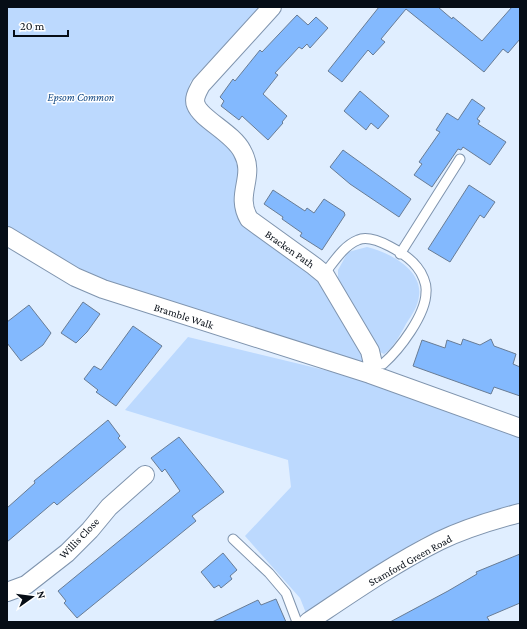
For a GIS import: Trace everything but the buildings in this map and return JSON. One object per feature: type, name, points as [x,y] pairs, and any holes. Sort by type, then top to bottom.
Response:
[{"type":"street","name":"Bracken Path","points":[[272,7],[201,85],[197,93],[196,105],[203,114],[235,140],[242,150],[247,161],[248,174],[242,200],[244,210],[249,219],[324,274],[370,351],[372,369]]},
{"type":"street","name":"Bramble Walk","points":[[7,236],[75,277],[102,290],[372,369]]},
{"type":"street","points":[[372,369],[520,428]]},
{"type":"street","name":"Willis Close","points":[[7,592],[26,585],[67,553],[90,530],[109,507],[145,475]]},
{"type":"street","name":"Stamford Green Road","points":[[308,622],[350,594],[440,541],[472,528],[520,513]]},
{"type":"lane","points":[[400,254],[460,159]]},
{"type":"lane","points":[[324,274],[349,245],[360,239],[371,239],[388,245],[416,266],[423,276],[426,292],[423,306],[414,324],[393,355],[383,364],[372,369]]},
{"type":"lane","points":[[234,539],[269,573],[286,593],[298,622]]},
{"type":"green space","name":"Epsom Common","points":[[7,7],[260,7],[190,82],[188,98],[232,149],[242,169],[237,194],[325,287],[364,353],[363,361],[357,363],[99,282],[7,230]]},
{"type":"green space","points":[[367,247],[385,253],[402,263],[416,278],[419,286],[419,296],[414,310],[391,348],[384,354],[378,351],[338,281],[338,270],[348,252]]},
{"type":"green space","points":[[188,337],[366,380],[520,437],[520,506],[462,522],[422,538],[306,613],[300,598],[245,536],[291,487],[288,460],[125,410]]}]
